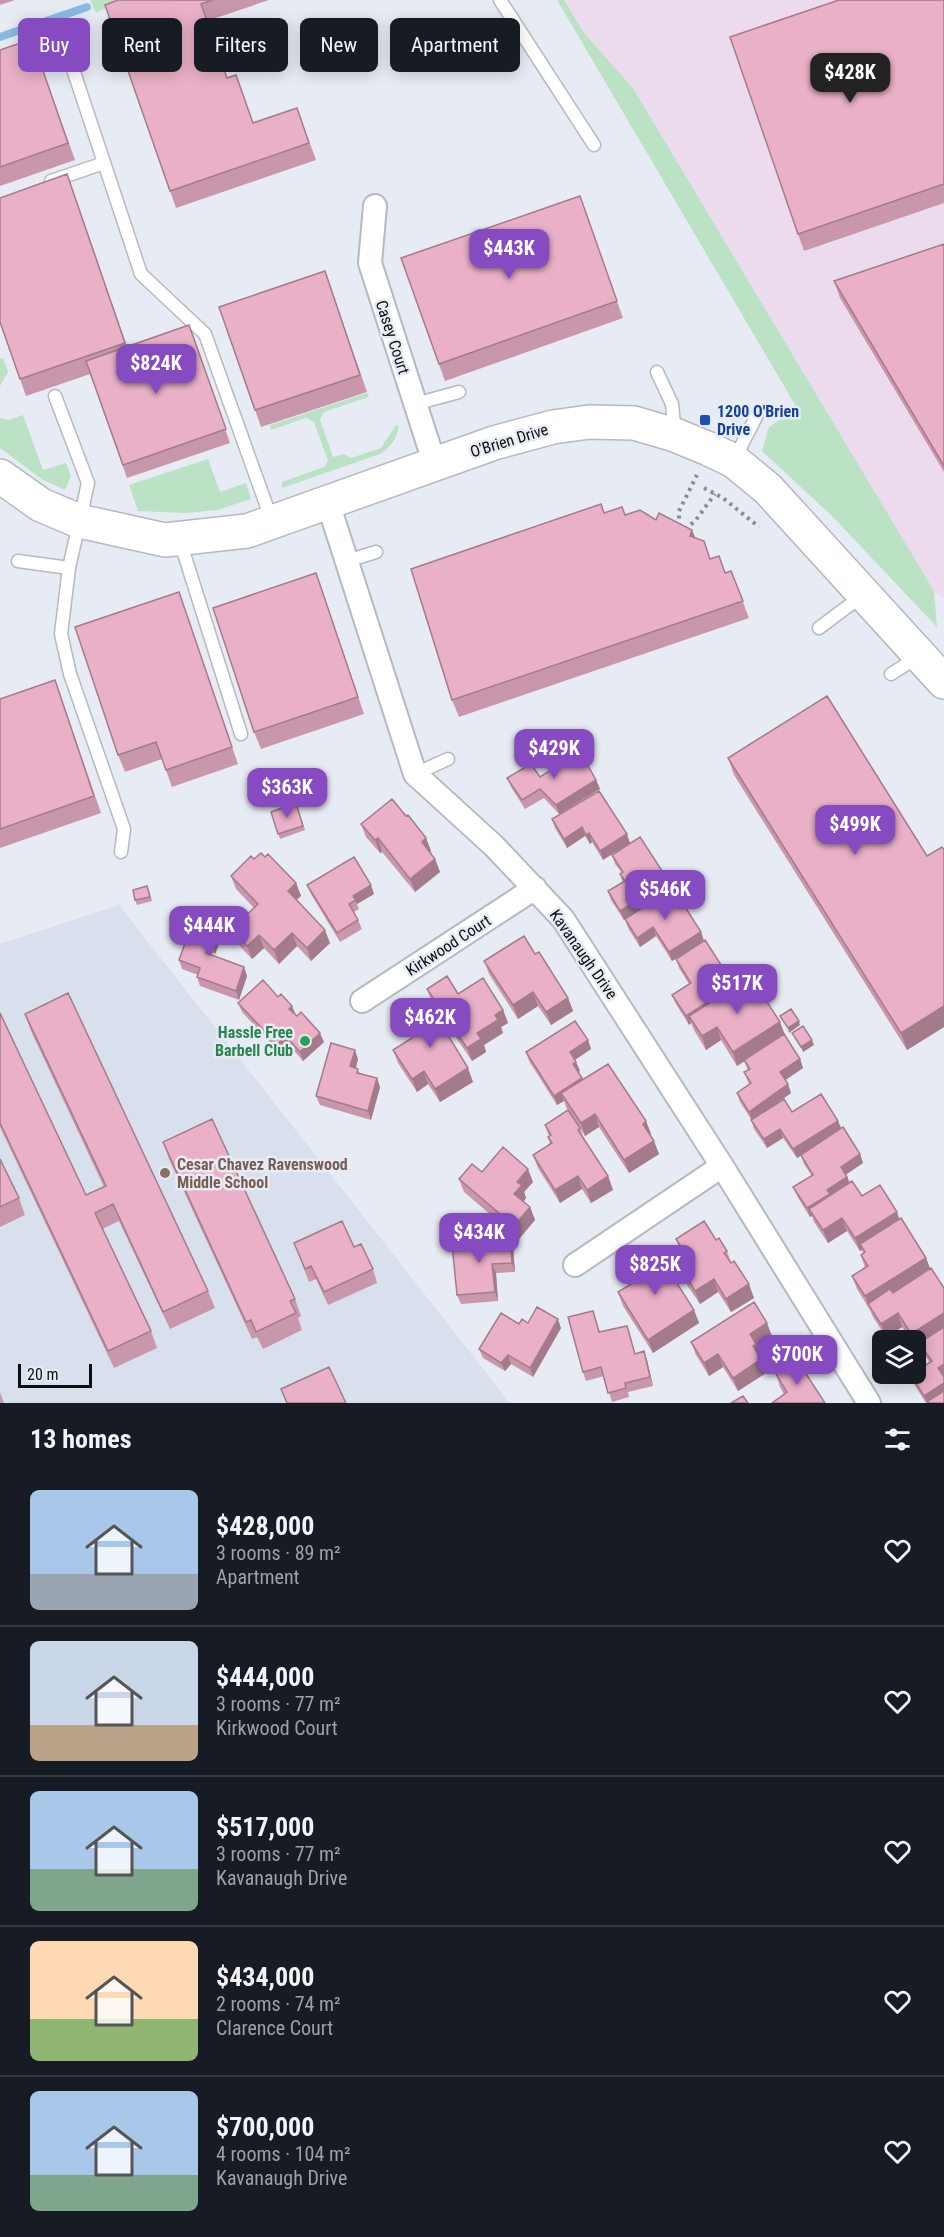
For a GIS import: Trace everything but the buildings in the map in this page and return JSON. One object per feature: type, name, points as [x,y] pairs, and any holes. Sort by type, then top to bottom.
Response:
[{"type":"street","name":"Casey Court","points":[[375,206],[369,263],[435,465]]},
{"type":"street","name":"O'Brien Drive","points":[[0,476],[41,505],[79,521],[165,540],[247,531],[494,442],[553,427],[589,422],[634,423],[675,435],[734,461],[768,489],[944,682]]},
{"type":"street","name":"Kavanaugh Drive","points":[[328,503],[415,774],[494,846],[563,919],[722,1166],[869,1403]]},
{"type":"street","name":"Kirkwood Court","points":[[362,1001],[535,888]]},
{"type":"street","points":[[575,1265],[722,1166]]},
{"type":"lane","points":[[500,0],[594,145]]},
{"type":"lane","points":[[74,72],[141,274],[205,334],[273,523]]},
{"type":"lane","points":[[42,184],[104,163]]},
{"type":"lane","points":[[657,372],[672,404],[675,435]]},
{"type":"lane","points":[[415,404],[459,392]]},
{"type":"lane","points":[[56,396],[88,483],[69,568],[61,634],[70,674],[124,829],[121,852]]},
{"type":"lane","points":[[734,461],[756,415]]},
{"type":"lane","points":[[179,538],[241,734]]},
{"type":"lane","points":[[347,561],[376,552]]},
{"type":"lane","points":[[18,561],[69,568]]},
{"type":"lane","points":[[819,628],[864,594]]},
{"type":"lane","points":[[891,674],[920,656]]},
{"type":"lane","points":[[415,774],[448,759]]},
{"type":"path","points":[[700,469],[680,511],[677,525],[686,530],[715,494]]},
{"type":"path","points":[[704,488],[741,511],[759,527]]},
{"type":"shaded area","points":[[564,0],[944,0],[944,598],[934,591],[633,88],[584,33]]},
{"type":"shaded area","name":"Cesar Chavez Ravenswood Middle School","points":[[119,905],[510,1403],[0,1403],[0,944]]},
{"type":"green space","points":[[90,0],[122,0],[96,13]]},
{"type":"green space","points":[[557,0],[564,0],[584,33],[633,88],[934,591],[937,627],[833,517],[762,451],[769,427],[797,408]]},
{"type":"green space","points":[[3,358],[8,372],[0,386],[0,359]]},
{"type":"green space","points":[[367,393],[369,397],[324,412],[320,420],[333,457],[344,454],[351,458],[381,448],[396,425],[399,426],[390,445],[380,454],[282,488],[282,482],[324,467],[328,461],[314,422],[306,418],[271,430],[270,425]]},
{"type":"green space","points":[[23,415],[43,470],[66,463],[71,476],[65,490],[43,480],[0,448],[0,418],[9,420]]},
{"type":"green space","points":[[208,459],[220,492],[246,483],[251,499],[217,510],[185,513],[138,511],[129,485]]},
{"type":"waterway","points":[[0,37],[87,7]]},
{"type":"place","name":"1200 O'Brien Drive","points":[[705,420]]},
{"type":"place","name":"Hassle Free Barbell Club","points":[[305,1041]]},
{"type":"place","name":"Cesar Chavez Ravenswood Middle School","points":[[165,1173]]}]
